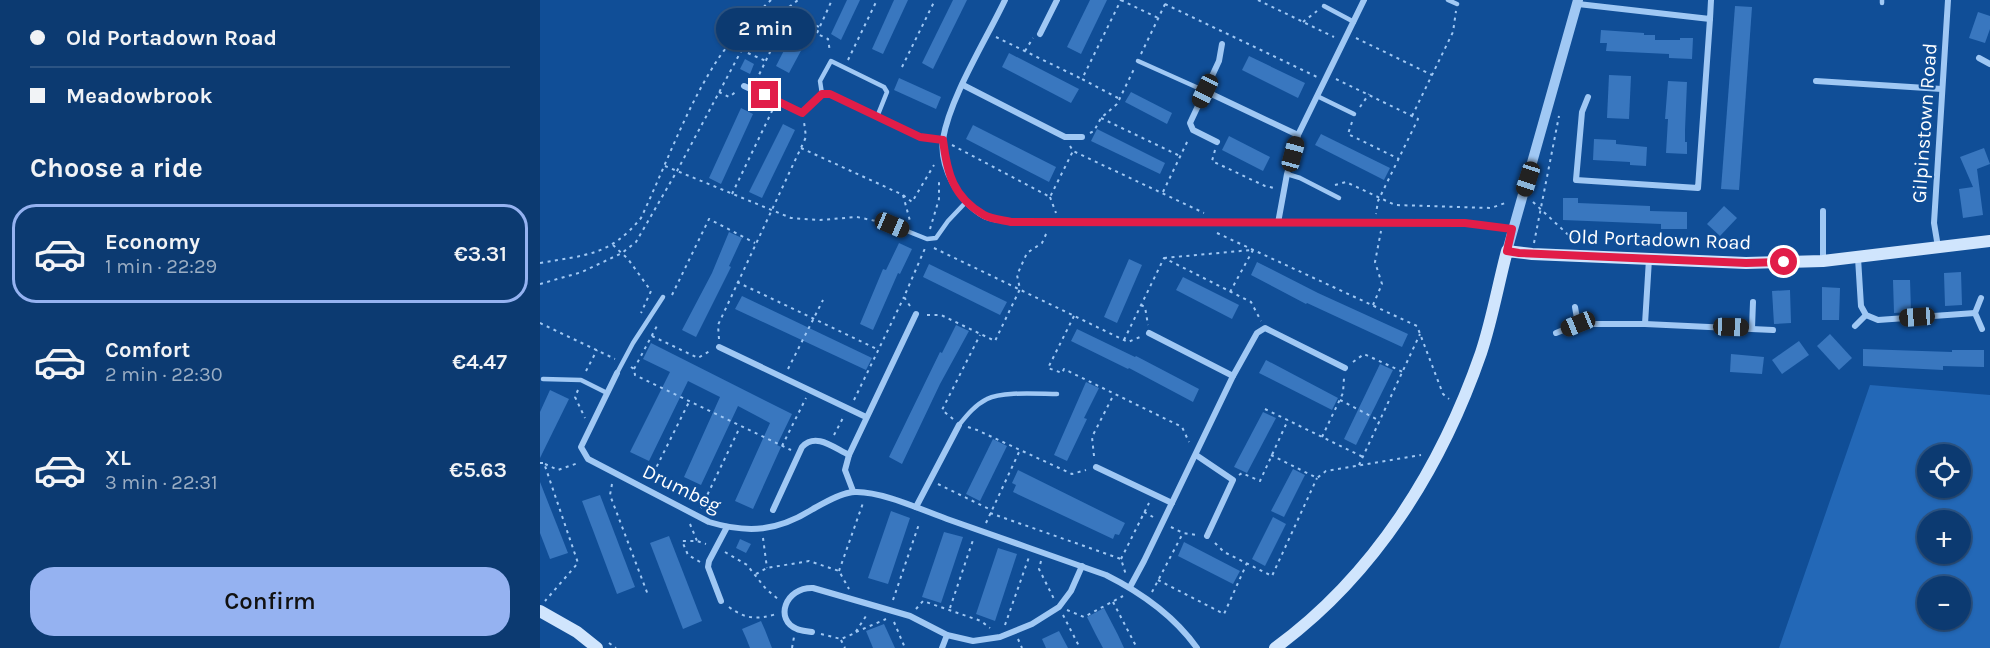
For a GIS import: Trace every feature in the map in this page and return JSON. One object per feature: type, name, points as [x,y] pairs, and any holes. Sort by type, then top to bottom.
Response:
[{"type":"main road","name":"Old Portadown Road","points":[[1507,251],[1746,263],[1858,258],[1990,241]]},
{"type":"main road","points":[[1275,648],[1339,593],[1384,542],[1424,482],[1460,409],[1482,351],[1507,251]]},
{"type":"main road","points":[[543,606],[597,648]]},
{"type":"street","points":[[1005,0],[963,84],[950,115],[943,140],[946,167],[953,187],[966,202],[985,216],[1011,222],[1465,223],[1512,229]]},
{"type":"street","points":[[1040,34],[1057,0]]},
{"type":"street","points":[[1278,223],[1287,174],[1298,135],[1364,0]]},
{"type":"street","points":[[1588,97],[1582,112],[1576,180],[1698,188],[1711,0]]},
{"type":"street","name":"Gilpinstown Road","points":[[1938,247],[1934,223],[1948,0]]},
{"type":"street","points":[[1507,251],[1578,2],[1710,19]]},
{"type":"street","points":[[1217,142],[1193,130],[1190,123],[1219,61],[1222,44]]},
{"type":"street","points":[[1979,58],[1990,64]]},
{"type":"street","points":[[1816,81],[1942,89]]},
{"type":"street","points":[[963,84],[1065,137],[1082,137]]},
{"type":"street","points":[[744,86],[802,113],[822,94],[830,94],[920,137],[943,140]]},
{"type":"street","points":[[1205,91],[1298,135]]},
{"type":"street","points":[[1822,261],[1823,211]]},
{"type":"street","points":[[1645,324],[1649,258]]},
{"type":"street","points":[[1858,258],[1861,306],[1866,315],[1878,320],[1976,313]]},
{"type":"street","points":[[1981,298],[1976,313],[1982,329]]},
{"type":"street","points":[[1752,328],[1753,302]]},
{"type":"street","points":[[1575,307],[1578,324]]},
{"type":"street","points":[[916,314],[849,455],[845,470],[853,491],[916,507],[1106,575],[1130,587],[1148,601],[1187,634],[1197,648]]},
{"type":"street","points":[[1855,326],[1866,315]]},
{"type":"street","points":[[1556,333],[1578,324],[1645,324],[1773,330]]},
{"type":"street","points":[[1130,587],[1233,376],[1257,333],[1266,328],[1345,368]]},
{"type":"street","points":[[1149,333],[1233,376]]},
{"type":"street","points":[[719,347],[866,417]]},
{"type":"street","points":[[588,459],[581,447],[617,373]]},
{"type":"street","points":[[916,507],[959,424]]},
{"type":"street","points":[[772,510],[807,442],[821,441],[849,455]]},
{"type":"street","points":[[1196,455],[1233,480],[1207,536]]},
{"type":"street","name":"Drumbeg","points":[[588,459],[697,516],[727,527],[772,528],[798,519],[824,503],[853,491]]},
{"type":"street","points":[[1096,467],[1172,503]]},
{"type":"street","points":[[721,601],[708,567],[727,527]]},
{"type":"street","points":[[812,632],[796,629],[787,620],[785,608],[791,594],[802,588],[813,588],[910,616],[947,635],[973,641],[1000,637],[1032,624],[1059,607],[1071,591],[1082,566]]},
{"type":"street","points":[[942,648],[947,635]]},
{"type":"lane","points":[[1448,0],[1457,4]]},
{"type":"lane","points":[[1324,6],[1354,22]]},
{"type":"lane","points":[[822,94],[820,81],[831,61],[884,87],[887,92],[877,117]]},
{"type":"lane","points":[[1138,61],[1205,91]]},
{"type":"lane","points":[[1317,96],[1354,114]]},
{"type":"lane","points":[[1287,174],[1300,178],[1339,198]]},
{"type":"lane","points":[[892,225],[927,239],[936,238],[966,202]]},
{"type":"lane","points":[[617,373],[663,297]]},
{"type":"lane","points":[[543,379],[582,380],[607,393]]},
{"type":"lane","points":[[959,424],[973,408],[989,397],[1020,393],[1057,394]]},
{"type":"path","points":[[540,263],[595,254],[613,245],[629,232],[641,218],[696,96],[719,58],[746,24],[771,0]]},
{"type":"path","points":[[540,284],[582,272],[622,253],[636,242],[747,40],[788,12],[798,0]]},
{"type":"path","points":[[817,34],[832,0]]},
{"type":"path","points":[[844,68],[877,0]]},
{"type":"path","points":[[902,67],[935,0]]},
{"type":"path","points":[[1082,79],[1121,0],[1158,18]]},
{"type":"path","points":[[1258,0],[1344,42]]},
{"type":"path","points":[[1269,5],[1271,0]]},
{"type":"path","points":[[1082,155],[1082,137],[1094,131],[1101,117],[1117,104],[1166,2],[1327,78],[1369,94],[1418,119],[1380,197],[1376,210]]},
{"type":"path","points":[[1412,116],[1453,32],[1457,4]]},
{"type":"path","points":[[1303,22],[1324,6]]},
{"type":"path","points":[[753,89],[788,12]]},
{"type":"path","points":[[788,12],[820,27]]},
{"type":"path","points":[[786,19],[828,39],[831,61]]},
{"type":"path","points":[[989,33],[1120,99]]},
{"type":"path","points":[[1025,51],[1034,36],[1040,34]]},
{"type":"path","points":[[1348,34],[1433,75]]},
{"type":"path","points":[[741,50],[766,62]]},
{"type":"path","points":[[719,92],[729,97],[744,86]]},
{"type":"path","points":[[1369,94],[1354,114],[1348,134],[1399,159]]},
{"type":"path","points":[[732,194],[777,101]]},
{"type":"path","points":[[1532,254],[1560,112]]},
{"type":"path","points":[[652,336],[698,358],[719,347],[718,325],[806,137],[802,113]]},
{"type":"path","points":[[1101,117],[1180,156]]},
{"type":"path","points":[[1162,193],[1193,130]]},
{"type":"path","points":[[1065,137],[1073,151],[1205,213],[1211,231],[1417,326],[1443,394],[1460,409]]},
{"type":"path","points":[[801,148],[903,195],[912,202],[935,164],[943,140],[1050,197],[1056,213],[1042,243],[1027,252],[1017,275],[1020,289],[995,341],[941,315],[916,314]]},
{"type":"path","points":[[1217,142],[1212,161],[1265,186],[1284,190]]},
{"type":"path","points":[[1050,197],[1073,151]]},
{"type":"path","points":[[665,166],[791,218],[820,220],[857,217],[892,225]]},
{"type":"path","points":[[1323,190],[1346,182],[1395,205],[1491,208],[1522,197],[1533,202],[1578,244],[1586,256]]},
{"type":"path","points":[[903,195],[912,234]]},
{"type":"path","points":[[668,304],[709,219],[756,243]]},
{"type":"path","points":[[1372,305],[1382,284],[1375,262],[1382,222]]},
{"type":"path","points":[[927,239],[933,248],[1128,342],[1149,333],[1145,307],[1141,305]]},
{"type":"path","points":[[613,245],[622,253],[651,291],[637,319]]},
{"type":"path","points":[[1164,258],[1254,250]]},
{"type":"path","points":[[1230,292],[1254,250]]},
{"type":"path","points":[[1164,258],[1251,302],[1266,328]]},
{"type":"path","points":[[1124,340],[1164,258]]},
{"type":"path","points":[[737,282],[879,350]]},
{"type":"path","points":[[830,445],[904,297]]},
{"type":"path","points":[[784,377],[823,300]]},
{"type":"path","points":[[662,315],[634,369],[635,375],[799,454]]},
{"type":"path","points":[[1074,316],[1048,368],[1062,373],[1064,369],[1182,428],[1196,455]]},
{"type":"path","points":[[540,322],[634,369]]},
{"type":"path","points":[[1359,466],[1420,334]]},
{"type":"path","points":[[980,335],[942,410],[959,424],[978,430],[1072,474],[1096,467],[1092,437],[1113,394]]},
{"type":"path","points":[[1322,437],[1343,393],[1345,368],[1364,354],[1402,372]]},
{"type":"path","points":[[782,446],[810,390]]},
{"type":"path","points":[[1340,400],[1380,421]]},
{"type":"path","points":[[646,489],[689,402]]},
{"type":"path","points":[[1265,410],[1363,457]]},
{"type":"path","points":[[1233,480],[1242,473],[1260,481],[1288,420]]},
{"type":"path","points":[[697,516],[740,427]]},
{"type":"path","points":[[983,532],[990,511],[1020,449]]},
{"type":"path","points":[[1271,455],[1317,478]]},
{"type":"path","points":[[1158,580],[1224,614],[1246,563],[1272,576],[1317,478],[1326,471],[1421,455],[1434,463]]},
{"type":"path","points":[[541,463],[558,470],[588,459]]},
{"type":"path","points":[[541,463],[578,562],[543,606]]},
{"type":"path","points":[[614,472],[610,495],[648,595]]},
{"type":"path","points":[[930,480],[990,511],[1121,560]]},
{"type":"path","points":[[839,571],[864,501],[868,501],[872,494]]},
{"type":"path","points":[[1130,587],[1121,560],[1153,494]]},
{"type":"path","points":[[889,610],[919,524]]},
{"type":"path","points":[[762,529],[767,568]]},
{"type":"path","points":[[1148,601],[1183,533]]},
{"type":"path","points":[[950,609],[973,540]]},
{"type":"path","points":[[708,567],[688,555],[682,541],[697,541],[717,547],[747,565],[785,608],[761,619],[740,615],[721,601]]},
{"type":"path","points":[[910,616],[923,601],[981,621],[1000,637],[1032,549]]},
{"type":"path","points":[[756,574],[767,568],[809,561],[839,571],[856,601]]},
{"type":"path","points":[[1113,603],[1137,648]]},
{"type":"path","points":[[855,633],[873,605]]},
{"type":"path","points":[[1059,607],[1080,648]]},
{"type":"path","points":[[812,632],[841,639],[892,617],[905,648]]},
{"type":"path","points":[[841,639],[845,648]]},
{"type":"shaded area","points":[[1870,385],[1990,395],[1990,648],[1779,648]]},
{"type":"building","points":[[847,0],[860,0],[841,40],[831,34]]},
{"type":"building","points":[[894,0],[908,0],[883,54],[872,49]]},
{"type":"building","points":[[953,0],[967,0],[933,69],[922,63]]},
{"type":"building","points":[[1090,0],[1107,0],[1081,54],[1067,47]]},
{"type":"building","points":[[1735,6],[1752,7],[1739,190],[1721,189]]},
{"type":"building","points":[[1978,12],[1990,16],[1990,29],[1985,43],[1969,38]]},
{"type":"building","points":[[796,27],[810,34],[789,73],[776,66]]},
{"type":"building","points":[[1601,30],[1655,35],[1655,40],[1693,38],[1692,59],[1669,58],[1669,54],[1606,51],[1607,43],[1600,43]]},
{"type":"building","points":[[1009,53],[1079,89],[1071,103],[1002,67]]},
{"type":"building","points":[[1249,56],[1305,83],[1298,98],[1242,70]]},
{"type":"building","points":[[745,59],[754,64],[750,74],[740,69]]},
{"type":"building","points":[[1609,75],[1631,76],[1629,119],[1607,118]]},
{"type":"building","points":[[899,78],[941,97],[936,109],[894,90]]},
{"type":"building","points":[[1668,81],[1687,82],[1685,142],[1687,142],[1687,154],[1666,153],[1668,119],[1665,119]]},
{"type":"building","points":[[1131,92],[1172,113],[1167,124],[1125,102]]},
{"type":"building","points":[[741,108],[753,114],[721,184],[709,178]]},
{"type":"building","points":[[783,124],[795,130],[762,198],[749,192]]},
{"type":"building","points":[[973,125],[1056,167],[1049,182],[966,139]]},
{"type":"building","points":[[1097,129],[1165,163],[1160,174],[1091,141]]},
{"type":"building","points":[[1321,134],[1390,168],[1384,180],[1315,145]]},
{"type":"building","points":[[1229,136],[1270,157],[1263,171],[1222,150]]},
{"type":"building","points":[[1594,139],[1616,140],[1616,144],[1647,147],[1646,166],[1630,165],[1630,162],[1593,160]]},
{"type":"building","points":[[1984,148],[1990,164],[1977,169],[1983,215],[1963,218],[1959,189],[1973,187],[1960,157]]},
{"type":"building","points":[[1563,198],[1578,198],[1578,203],[1650,206],[1650,211],[1687,212],[1687,229],[1661,229],[1661,224],[1563,220]]},
{"type":"building","points":[[1724,206],[1737,218],[1720,236],[1707,224]]},
{"type":"building","points":[[729,232],[742,238],[729,266],[731,267],[696,337],[682,330],[712,273]]},
{"type":"building","points":[[899,243],[912,249],[900,274],[898,273],[873,330],[860,324],[883,269],[886,270]]},
{"type":"building","points":[[1129,259],[1142,265],[1117,323],[1104,317]]},
{"type":"building","points":[[1257,262],[1408,334],[1402,347],[1306,304],[1251,275]]},
{"type":"building","points":[[929,264],[1007,302],[1000,315],[923,277]]},
{"type":"building","points":[[1961,272],[1962,305],[1945,306],[1944,273]]},
{"type":"building","points":[[1183,277],[1239,305],[1232,319],[1176,290]]},
{"type":"building","points":[[1893,280],[1910,280],[1911,312],[1894,313]]},
{"type":"building","points":[[1822,287],[1840,288],[1839,320],[1822,320]]},
{"type":"building","points":[[1790,290],[1791,323],[1774,324],[1772,291]]},
{"type":"building","points":[[742,296],[872,358],[866,370],[735,309]]},
{"type":"building","points":[[956,325],[969,331],[940,384],[902,464],[889,457],[940,352],[942,353]]},
{"type":"building","points":[[1077,329],[1136,356],[1199,389],[1193,402],[1071,341]]},
{"type":"building","points":[[1830,334],[1852,358],[1839,370],[1817,346]]},
{"type":"building","points":[[1799,341],[1809,355],[1782,374],[1772,360]]},
{"type":"building","points":[[651,343],[792,414],[777,445],[781,447],[753,509],[735,501],[770,423],[738,406],[701,485],[684,477],[720,397],[688,381],[649,461],[630,452],[670,372],[643,359]]},
{"type":"building","points":[[1863,349],[1952,352],[1952,350],[1984,350],[1984,367],[1943,366],[1943,370],[1863,366]]},
{"type":"building","points":[[1731,354],[1764,357],[1762,374],[1730,372]]},
{"type":"building","points":[[1266,360],[1338,398],[1332,410],[1259,373]]},
{"type":"building","points":[[1380,364],[1393,370],[1356,445],[1344,439]]},
{"type":"building","points":[[1086,382],[1099,388],[1067,461],[1054,455]]},
{"type":"building","points":[[550,390],[569,399],[540,458],[540,412]]},
{"type":"building","points":[[1263,412],[1276,418],[1247,473],[1234,467]]},
{"type":"building","points":[[993,439],[1007,446],[980,501],[966,494]]},
{"type":"building","points":[[1293,469],[1305,475],[1284,517],[1271,511]]},
{"type":"building","points":[[1018,470],[1125,523],[1119,535],[1115,534],[1113,539],[1013,492],[1016,485],[1012,483]]},
{"type":"building","points":[[540,482],[568,553],[550,559],[540,533]]},
{"type":"building","points":[[600,495],[635,587],[617,594],[582,501]]},
{"type":"building","points":[[891,511],[910,518],[888,584],[868,578]]},
{"type":"building","points":[[1273,517],[1286,524],[1265,566],[1252,559]]},
{"type":"building","points":[[944,532],[963,537],[941,603],[922,597]]},
{"type":"building","points":[[669,536],[702,621],[683,629],[650,543]]},
{"type":"building","points":[[740,539],[751,544],[746,553],[736,548]]},
{"type":"building","points":[[1184,542],[1240,571],[1233,584],[1178,556]]},
{"type":"building","points":[[998,548],[1017,554],[995,621],[976,614]]},
{"type":"building","points":[[1104,608],[1124,648],[1103,648],[1087,617]]},
{"type":"building","points":[[761,621],[772,648],[750,648],[742,629]]},
{"type":"building","points":[[884,624],[895,648],[873,648],[866,631]]},
{"type":"building","points":[[1059,631],[1068,648],[1046,648],[1042,639]]},
{"type":"route","points":[[765,95],[802,113],[822,94],[830,94],[920,137],[943,140],[946,167],[953,187],[966,202],[985,216],[1011,222],[1465,223],[1512,229],[1507,251],[1519,253],[1746,263],[1784,262]]}]
